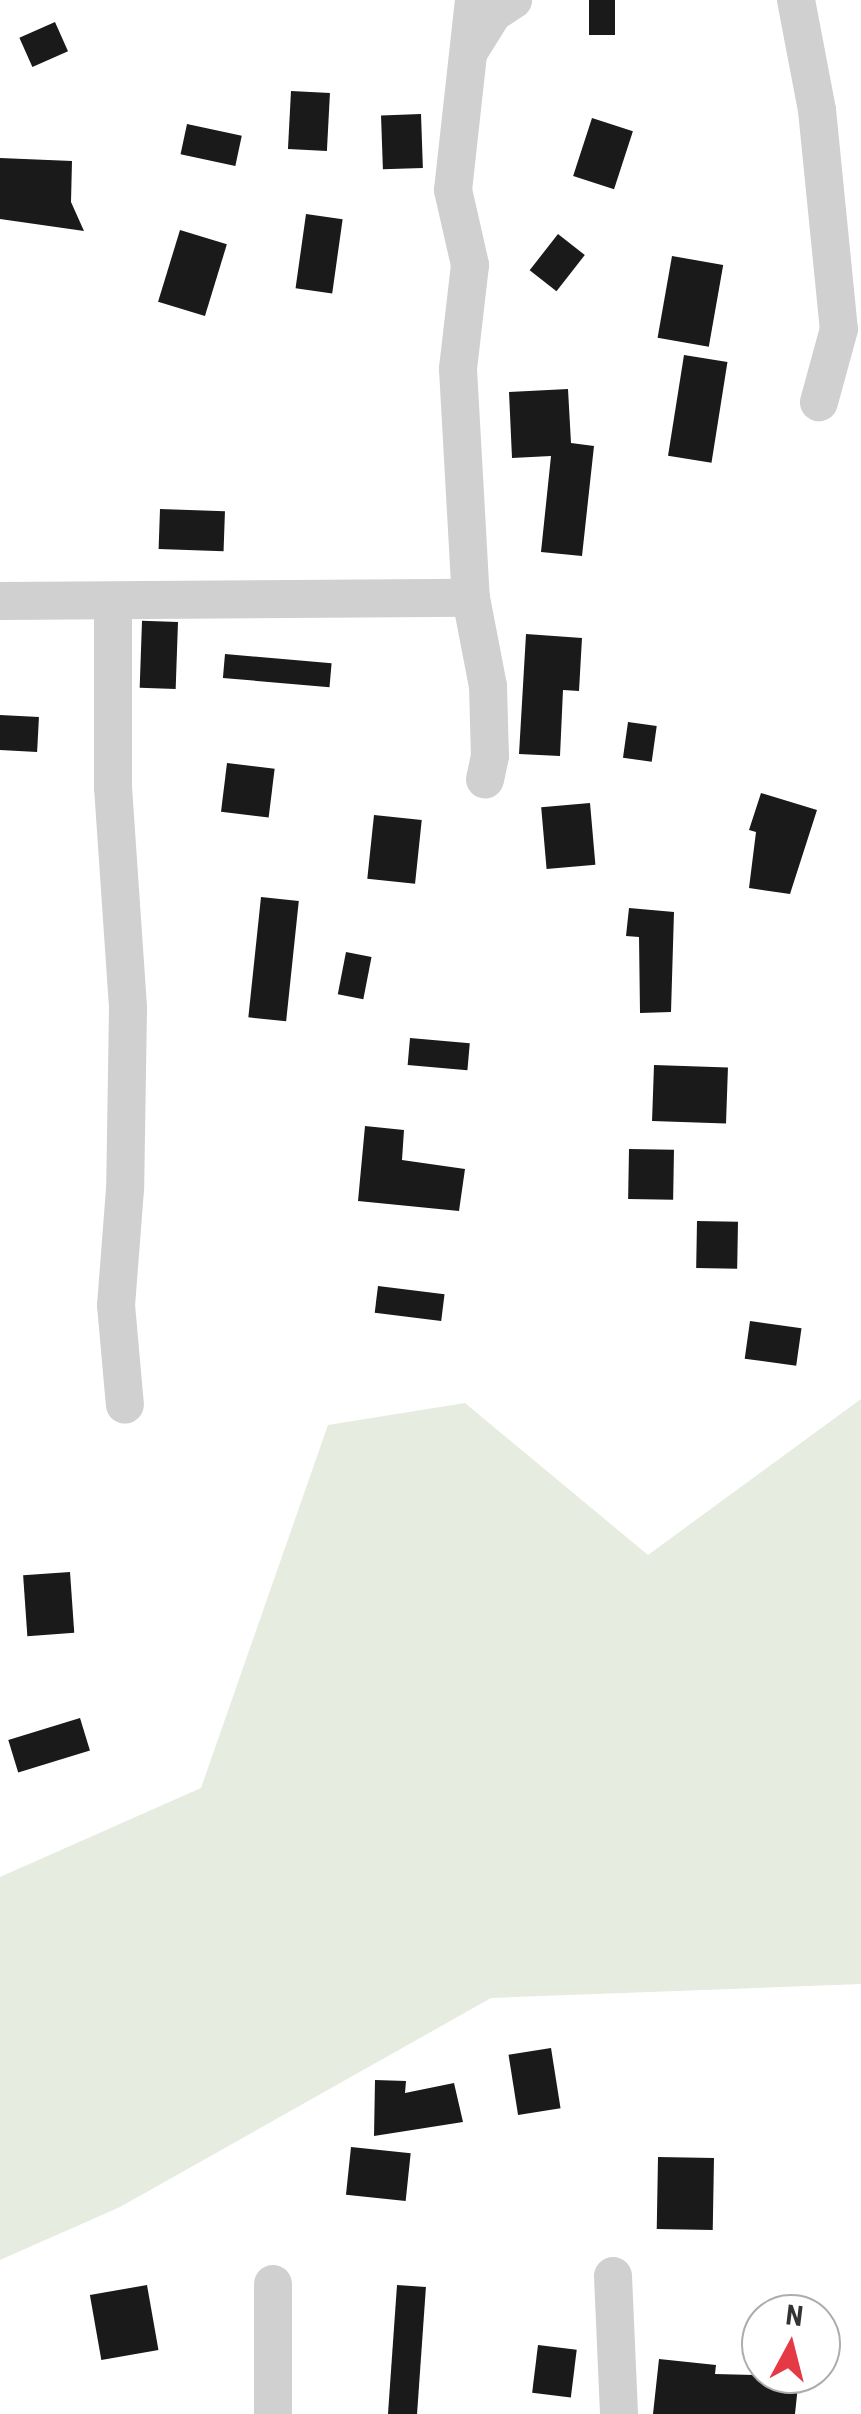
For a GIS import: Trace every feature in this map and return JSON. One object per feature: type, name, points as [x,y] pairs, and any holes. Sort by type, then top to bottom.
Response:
[{"type":"street","points":[[474,0],[453,190],[470,265],[458,369],[472,598],[488,686],[490,756],[485,779]]},
{"type":"street","points":[[470,50],[493,14],[513,0]]},
{"type":"street","points":[[796,0],[817,110],[839,329],[819,402]]},
{"type":"street","points":[[0,601],[112,604],[472,598]]},
{"type":"street","points":[[112,604],[113,786],[128,1008],[125,1189],[116,1305],[125,1405]]},
{"type":"street","points":[[613,2276],[619,2414]]},
{"type":"street","points":[[273,2284],[273,2414]]},
{"type":"shaded area","points":[[861,1399],[861,1984],[491,1998],[120,2207],[0,2260],[0,1877],[201,1788],[328,1425],[465,1403],[648,1555]]},
{"type":"building","points":[[589,0],[615,0],[615,35],[589,35]]},
{"type":"building","points":[[55,22],[68,51],[32,67],[19,38]]},
{"type":"building","points":[[291,91],[330,93],[327,151],[288,149]]},
{"type":"building","points":[[421,114],[423,168],[383,169],[381,115]]},
{"type":"building","points":[[592,118],[633,131],[614,189],[573,176]]},
{"type":"building","points":[[187,124],[242,136],[235,166],[181,154]]},
{"type":"building","points":[[0,158],[72,161],[71,202],[84,231],[0,219]]},
{"type":"building","points":[[306,214],[343,219],[332,293],[296,288]]},
{"type":"building","points":[[180,230],[227,244],[205,316],[158,302]]},
{"type":"building","points":[[558,234],[585,255],[556,291],[530,270]]},
{"type":"building","points":[[672,256],[723,265],[709,347],[658,338]]},
{"type":"building","points":[[684,355],[727,362],[712,463],[668,456]]},
{"type":"building","points":[[568,389],[571,443],[594,446],[582,556],[541,552],[551,456],[512,458],[509,392]]},
{"type":"building","points":[[160,509],[225,511],[224,551],[159,549]]},
{"type":"building","points":[[142,621],[178,622],[176,689],[140,688]]},
{"type":"building","points":[[526,634],[582,638],[579,691],[563,690],[560,756],[519,754]]},
{"type":"building","points":[[225,654],[332,663],[330,687],[223,678]]},
{"type":"building","points":[[0,715],[39,717],[37,752],[0,750]]},
{"type":"building","points":[[628,722],[657,726],[652,762],[623,758]]},
{"type":"building","points":[[227,763],[275,769],[269,817],[221,812]]},
{"type":"building","points":[[761,793],[817,810],[790,894],[749,888],[756,832],[749,830]]},
{"type":"building","points":[[590,803],[595,865],[547,869],[541,807]]},
{"type":"building","points":[[374,815],[422,820],[415,884],[367,879]]},
{"type":"building","points":[[261,897],[299,901],[286,1021],[248,1017]]},
{"type":"building","points":[[629,908],[674,912],[671,1012],[640,1013],[639,937],[626,936]]},
{"type":"building","points":[[346,952],[372,957],[363,999],[338,994]]},
{"type":"building","points":[[410,1038],[470,1043],[467,1070],[408,1065]]},
{"type":"building","points":[[654,1065],[728,1068],[726,1124],[652,1121]]},
{"type":"building","points":[[365,1126],[404,1130],[402,1160],[465,1169],[459,1211],[358,1201]]},
{"type":"building","points":[[629,1149],[674,1150],[673,1200],[628,1199]]},
{"type":"building","points":[[697,1221],[738,1222],[737,1269],[696,1268]]},
{"type":"building","points":[[378,1286],[445,1294],[441,1321],[375,1313]]},
{"type":"building","points":[[750,1321],[801,1328],[796,1366],[745,1359]]},
{"type":"building","points":[[70,1572],[74,1633],[27,1636],[23,1575]]},
{"type":"building","points":[[80,1718],[90,1751],[18,1772],[8,1740]]},
{"type":"building","points":[[551,2048],[561,2108],[518,2115],[509,2055]]},
{"type":"building","points":[[375,2080],[406,2081],[405,2093],[454,2083],[463,2122],[374,2136]]},
{"type":"building","points":[[351,2147],[411,2153],[406,2201],[346,2195]]},
{"type":"building","points":[[658,2157],[714,2158],[713,2230],[657,2229]]},
{"type":"building","points":[[147,2285],[158,2350],[101,2360],[90,2295]]},
{"type":"building","points":[[397,2285],[426,2287],[417,2414],[388,2414]]},
{"type":"building","points":[[538,2345],[577,2350],[571,2397],[532,2393]]},
{"type":"building","points":[[659,2359],[716,2365],[715,2374],[741,2375],[741,2394],[797,2394],[795,2414],[653,2414]]}]
